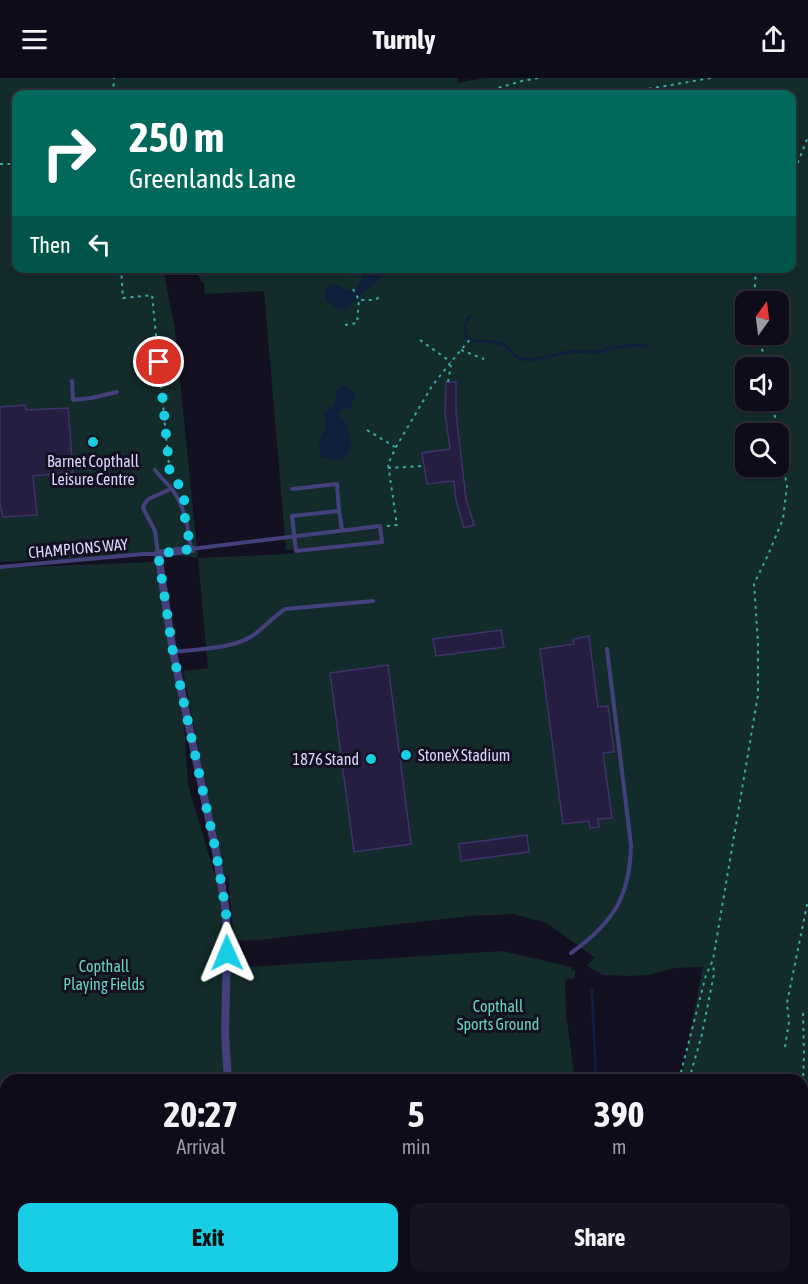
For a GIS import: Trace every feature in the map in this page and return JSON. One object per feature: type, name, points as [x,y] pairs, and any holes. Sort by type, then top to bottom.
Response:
[{"type":"street","points":[[191,549],[158,554],[173,652],[216,852],[226,912],[225,1033],[228,1074]]},
{"type":"lane","points":[[72,381],[73,400],[117,392]]},
{"type":"lane","points":[[155,470],[171,488],[183,508],[191,549],[294,535],[380,526],[382,542],[296,551],[294,535],[292,516],[339,511]]},
{"type":"lane","points":[[292,489],[337,484],[342,530]]},
{"type":"lane","points":[[158,554],[155,531],[143,508],[148,499],[165,493],[171,488]]},
{"type":"lane","name":"CHAMPIONS WAY","points":[[0,567],[158,554]]},
{"type":"lane","points":[[173,652],[240,642],[253,636],[285,609],[373,601]]},
{"type":"lane","points":[[571,953],[597,933],[610,918],[627,884],[630,864],[631,845],[607,649]]},
{"type":"path","points":[[491,90],[538,78]]},
{"type":"path","points":[[642,90],[711,78]]},
{"type":"path","points":[[796,167],[808,137]]},
{"type":"path","points":[[121,273],[123,298],[152,295],[170,475],[175,480]]},
{"type":"path","points":[[755,291],[756,273]]},
{"type":"path","points":[[345,325],[357,323],[359,300],[353,289]]},
{"type":"path","points":[[359,300],[374,300],[382,296]]},
{"type":"path","points":[[381,529],[385,526],[397,525],[388,468],[396,447],[432,386],[472,337]]},
{"type":"path","points":[[420,340],[451,362]]},
{"type":"path","points":[[461,350],[484,359]]},
{"type":"path","points":[[448,382],[451,362]]},
{"type":"path","points":[[366,430],[396,447]]},
{"type":"path","points":[[388,468],[424,465]]},
{"type":"path","points":[[691,1074],[714,974],[713,960],[758,695],[758,642],[754,584],[783,519],[785,477]]},
{"type":"path","points":[[785,1047],[789,1022],[787,1003],[808,900]]},
{"type":"path","points":[[681,1074],[706,975],[713,960]]},
{"type":"path","points":[[802,1074],[803,1011]]},
{"type":"green space","points":[[0,78],[458,78],[457,83],[484,78],[808,78],[808,1074],[681,1074],[703,967],[674,968],[648,975],[603,975],[587,966],[594,957],[547,923],[513,914],[470,916],[234,941],[228,875],[224,875],[183,671],[208,668],[198,558],[166,554],[0,562]],"holes":[[[12,90],[796,90],[796,273],[197,273],[204,283],[205,294],[264,291],[286,550],[367,545],[287,554],[198,558],[175,330],[164,273],[12,273]]]},
{"type":"green space","name":"Copthall Playing Fields","points":[[154,562],[182,694],[188,785],[226,912],[227,953],[233,959],[245,956],[246,967],[503,951],[571,967],[575,970],[575,978],[565,980],[566,1014],[574,1074],[0,1074],[0,568]]},
{"type":"water","points":[[365,273],[385,273],[347,308],[338,308],[326,300],[325,289],[331,284],[356,290]]},
{"type":"water","points":[[342,386],[351,389],[354,395],[348,409],[341,409],[338,413],[346,425],[351,447],[343,458],[333,460],[320,456],[319,446],[326,427],[324,414],[334,406],[337,390]]},
{"type":"building","points":[[446,382],[456,382],[456,412],[466,499],[474,525],[464,528],[456,500],[454,481],[427,484],[422,453],[450,449],[445,412]]},
{"type":"building","name":"Barnet Copthall Leisure Centre","points":[[25,405],[26,410],[68,408],[73,472],[33,476],[37,515],[3,517],[0,505],[0,407]]},
{"type":"building","points":[[501,630],[504,647],[436,656],[433,639]]},
{"type":"building","points":[[589,636],[598,707],[608,706],[614,752],[603,753],[612,818],[598,819],[599,827],[590,828],[589,821],[563,824],[540,649],[574,644],[573,639]]},
{"type":"building","name":"1876 Stand","points":[[388,665],[411,844],[354,852],[330,673]]},
{"type":"building","points":[[527,835],[529,852],[461,861],[459,844]]},
{"type":"waterway","points":[[470,316],[465,325],[466,336],[472,341],[503,344],[517,357],[527,360],[573,351],[600,352],[610,348],[646,346]]},
{"type":"waterway","points":[[592,990],[596,1074]]},
{"type":"place","name":"Barnet Copthall Leisure Centre","points":[[93,442]]},
{"type":"place","name":"StoneX Stadium","points":[[406,755]]},
{"type":"place","name":"1876 Stand","points":[[371,759]]},
{"type":"route","points":[[159,362],[170,475],[185,495],[183,508],[191,549],[158,554],[173,652],[216,852],[226,912],[227,953]]},
{"type":"park label","name":"Copthall Sports Ground","points":[[498,1015]]}]
